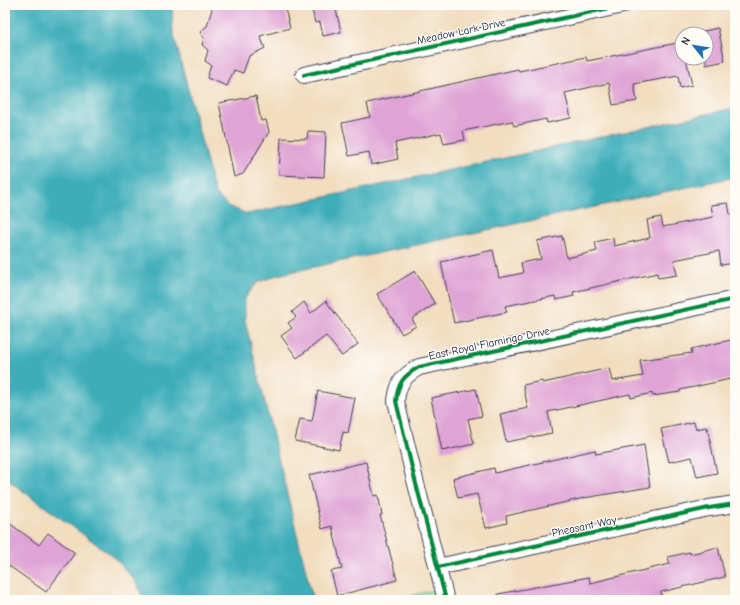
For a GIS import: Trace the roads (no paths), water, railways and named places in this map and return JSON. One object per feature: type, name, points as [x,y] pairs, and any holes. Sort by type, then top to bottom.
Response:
[{"type":"street","name":"Meadow Lark Drive","points":[[304,75],[623,5]]},
{"type":"street","name":"East Royal Flamingo Drive","points":[[446,600],[396,401],[397,391],[403,379],[410,372],[419,367],[735,299]]},
{"type":"street","name":"Pheasant Way","points":[[438,567],[709,508],[735,504]]},
{"type":"water","points":[[5,5],[172,5],[173,31],[215,193],[228,206],[247,214],[725,110],[735,110],[735,177],[277,275],[257,283],[245,298],[245,320],[313,600],[144,600],[136,582],[113,556],[5,478]]}]
